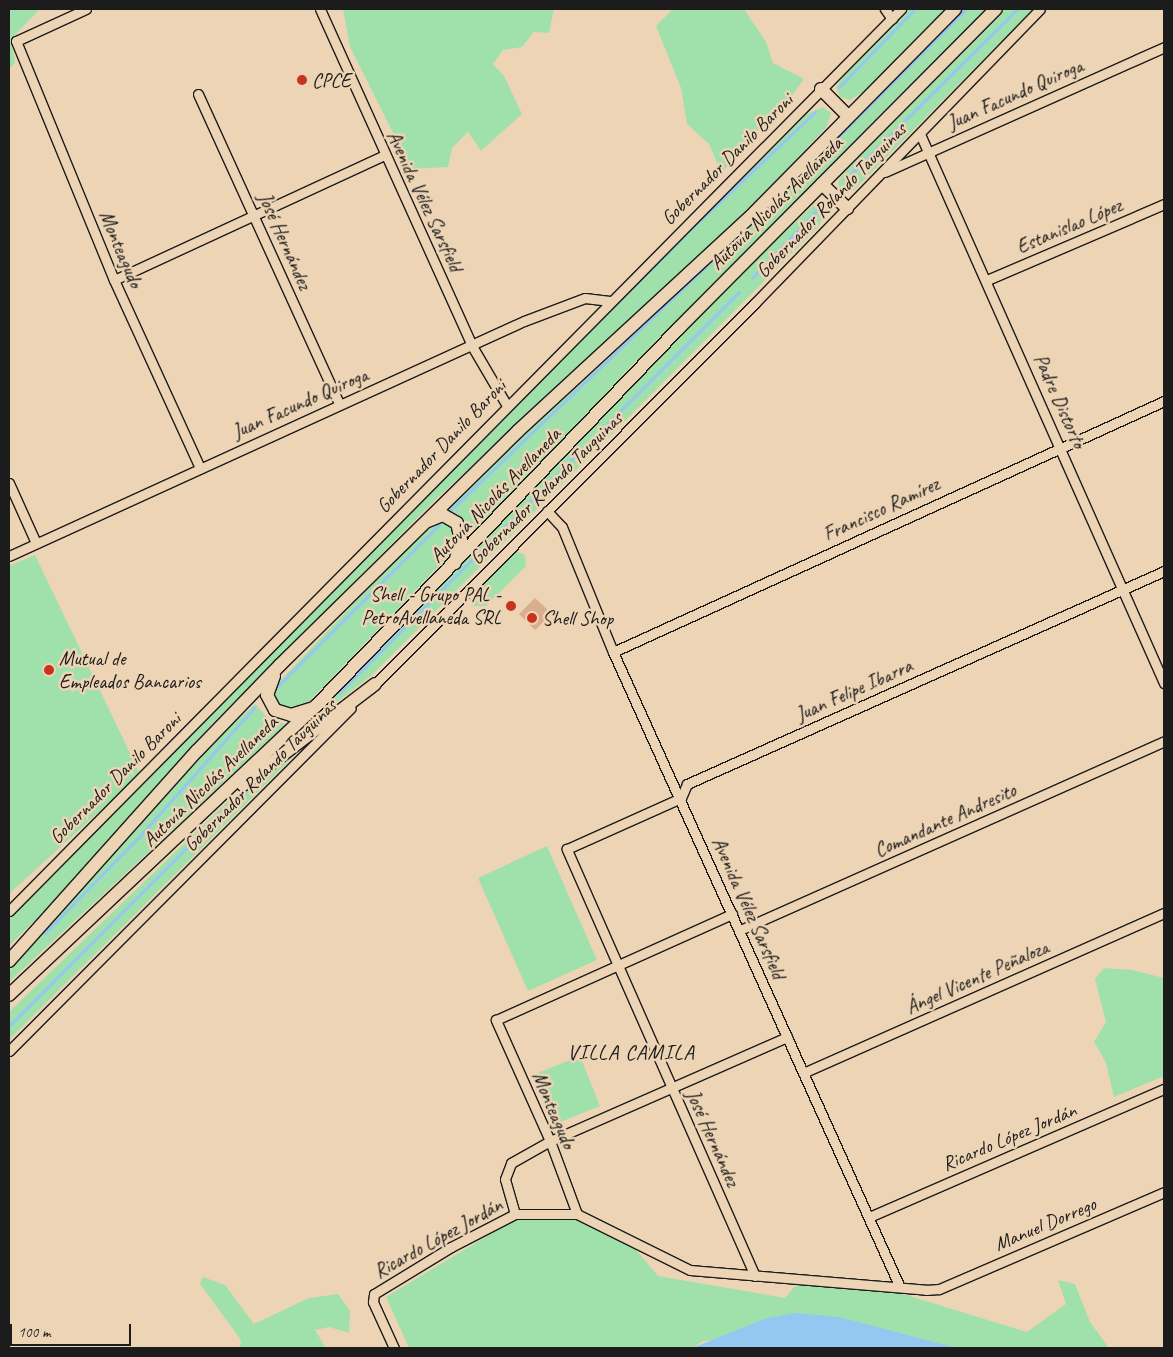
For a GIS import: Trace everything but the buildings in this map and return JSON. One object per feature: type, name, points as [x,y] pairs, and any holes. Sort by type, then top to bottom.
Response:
[{"type":"highway","name":"Autovía Nicolás Avellaneda","points":[[11,958],[197,751],[419,526],[667,297],[955,9]]},
{"type":"highway","name":"Autovía Nicolás Avellaneda","points":[[9,995],[192,825],[316,706],[454,566],[678,329],[996,9]]},
{"type":"highway","points":[[821,89],[848,116]]},
{"type":"highway","points":[[822,184],[847,208]]},
{"type":"highway","points":[[419,526],[437,516],[455,520],[461,535],[454,566]]},
{"type":"highway","points":[[280,666],[268,691],[272,707],[291,715],[316,706]]},
{"type":"highway","points":[[192,825],[375,684]]},
{"type":"highway","points":[[9,1002],[58,949]]},
{"type":"street","name":"Monteagudo","points":[[86,9],[16,41],[114,280],[200,468]]},
{"type":"street","name":"Avenida Vélez Sarsfield","points":[[320,9],[384,155],[472,346],[506,404]]},
{"type":"street","points":[[885,9],[892,19]]},
{"type":"street","name":"Gobernador Danilo Baroni","points":[[9,911],[506,404],[901,9]]},
{"type":"street","name":"Gobernador Rolando Tauguinas","points":[[9,1051],[547,512],[881,174],[1040,9]]},
{"type":"street","name":"Juan Facundo Quiroga","points":[[881,174],[1164,47]]},
{"type":"street","name":"José Hernández","points":[[198,94],[339,403]]},
{"type":"street","name":"Padre Distorto","points":[[920,134],[1061,446],[1164,683]]},
{"type":"street","points":[[114,280],[384,155]]},
{"type":"street","name":"Estanislao López","points":[[987,280],[1164,204]]},
{"type":"street","name":"Juan Facundo Quiroga","points":[[9,556],[339,403],[472,346],[585,298],[610,300]]},
{"type":"street","name":"Francisco Ramírez","points":[[613,652],[1061,446],[1164,401]]},
{"type":"street","points":[[9,482],[36,543]]},
{"type":"street","name":"Avenida Vélez Sarsfield","points":[[547,512],[562,527],[613,652],[681,798],[899,1285]]},
{"type":"street","name":"Juan Felipe Ibarra","points":[[567,850],[681,798],[688,784],[1164,571]]},
{"type":"street","name":"Comandante Andresito","points":[[740,930],[1164,742]]},
{"type":"street","name":"José Hernández","points":[[567,850],[622,967],[671,1086],[755,1276]]},
{"type":"street","name":"Ángel Vicente Peñaloza","points":[[803,1072],[1164,913]]},
{"type":"street","points":[[622,967],[732,914]]},
{"type":"street","name":"Monteagudo","points":[[577,1214],[550,1141],[496,1020],[622,967]]},
{"type":"street","points":[[515,1214],[505,1180],[506,1170],[511,1163],[550,1141],[671,1086],[787,1037]]},
{"type":"street","name":"Ricardo López Jordán","points":[[869,1217],[1164,1089]]},
{"type":"street","name":"Manuel Dorrego","points":[[899,1285],[939,1289],[1164,1192]]},
{"type":"street","name":"Ricardo López Jordán","points":[[394,1348],[373,1302],[378,1290],[515,1214],[577,1214],[690,1270],[755,1276]]},
{"type":"street","points":[[755,1276],[899,1285]]},
{"type":"green space","points":[[9,9],[40,9],[12,38],[15,63],[9,69]]},
{"type":"green space","points":[[343,9],[554,9],[549,33],[534,32],[522,47],[503,50],[493,64],[504,76],[522,114],[481,151],[468,132],[452,148],[448,167],[411,169],[350,47]]},
{"type":"green space","points":[[673,9],[744,9],[766,42],[773,63],[804,79],[786,104],[749,139],[738,158],[721,172],[709,144],[687,124],[681,88],[656,26]]},
{"type":"green space","points":[[909,9],[946,9],[866,90],[850,100],[840,97],[836,88],[843,76]]},
{"type":"green space","points":[[965,9],[986,9],[634,363],[477,530],[457,514],[443,512],[493,462],[667,306]]},
{"type":"green space","points":[[1006,9],[1033,9],[854,190],[840,190],[838,182],[844,173]]},
{"type":"green space","points":[[823,107],[831,113],[827,126],[783,174],[669,286],[437,498],[212,724],[49,906],[9,946],[9,916],[525,394],[807,114]]},
{"type":"green space","points":[[816,203],[827,208],[819,226],[372,675],[289,739],[750,265]]},
{"type":"green space","points":[[443,522],[454,527],[455,549],[303,708],[297,711],[279,707],[274,697],[276,685],[426,528]]},
{"type":"green space","points":[[514,550],[525,555],[526,566],[486,606],[472,606],[469,596]]},
{"type":"green space","name":"Mutual de Empleados Bancarios","points":[[35,555],[140,774],[9,894],[9,566]]},
{"type":"green space","points":[[347,703],[9,1040],[9,1012],[225,804]]},
{"type":"green space","points":[[255,704],[269,719],[286,724],[9,982],[9,972],[20,958],[199,756]]},
{"type":"green space","points":[[547,846],[597,960],[528,991],[478,878]]},
{"type":"green space","points":[[1104,968],[1132,970],[1164,978],[1164,1076],[1114,1097],[1106,1063],[1094,1042],[1106,1022],[1095,979]]},
{"type":"green space","points":[[580,1056],[600,1106],[553,1125],[533,1075]]},
{"type":"green space","points":[[517,1218],[575,1219],[631,1244],[658,1276],[785,1298],[800,1280],[893,1291],[1027,1332],[1066,1304],[1058,1280],[1075,1284],[1090,1322],[1109,1348],[957,1348],[884,1330],[703,1341],[692,1348],[409,1348],[386,1297]]},
{"type":"green space","points":[[203,1277],[225,1285],[254,1324],[309,1298],[338,1294],[350,1311],[349,1333],[329,1327],[315,1330],[326,1348],[240,1348],[241,1340],[200,1284]]},
{"type":"water","points":[[795,1313],[839,1317],[957,1348],[692,1348],[767,1318]]},
{"type":"waterway","points":[[839,87],[915,9]]},
{"type":"waterway","points":[[779,196],[966,9]]},
{"type":"waterway","points":[[845,180],[1017,9]]},
{"type":"waterway","points":[[690,230],[815,112]]},
{"type":"waterway","points":[[752,278],[819,208]]},
{"type":"waterway","points":[[451,510],[756,219]]},
{"type":"waterway","points":[[580,340],[684,236]]},
{"type":"waterway","points":[[339,693],[739,292]]},
{"type":"waterway","points":[[275,689],[439,525]]},
{"type":"waterway","points":[[45,933],[138,838],[254,708]]},
{"type":"waterway","points":[[9,1026],[232,802],[245,793]]},
{"type":"place","name":"CPCE","points":[[302,80]]},
{"type":"place","name":"Shell - Grupo PAL - PetroAvellaneda SRL","points":[[511,606]]},
{"type":"place","name":"Shell Shop","points":[[532,618]]},
{"type":"place","name":"Mutual de Empleados Bancarios","points":[[49,670]]},
{"type":"district","name":"VILLA CAMILA","points":[[631,1052]]}]
